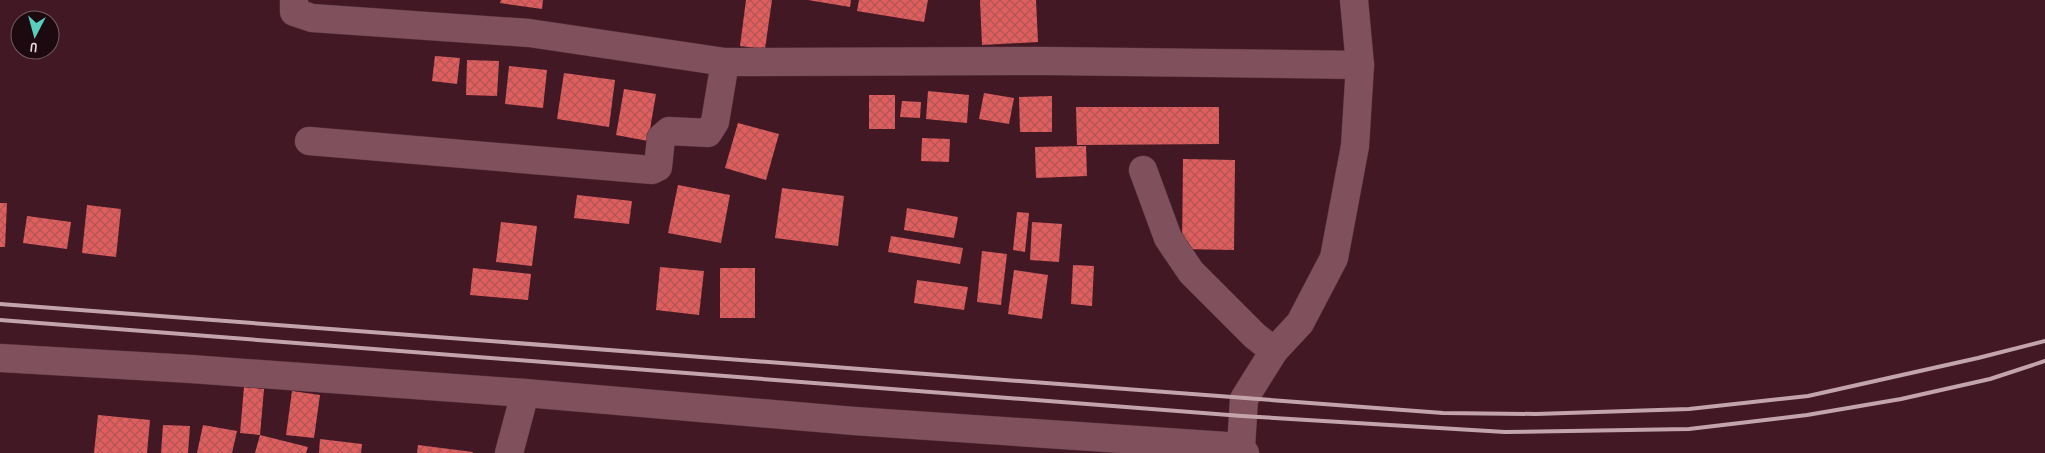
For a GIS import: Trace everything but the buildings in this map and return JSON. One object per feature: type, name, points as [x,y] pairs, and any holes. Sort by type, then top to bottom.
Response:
[{"type":"street","points":[[294,0],[294,12],[312,18],[529,33],[725,62],[1048,61],[1360,65]]},
{"type":"street","points":[[0,358],[191,368],[1243,450],[1244,399],[1274,351],[1300,323],[1334,258],[1355,146],[1360,65],[1354,0]]},
{"type":"street","points":[[309,141],[652,170],[658,166],[661,138],[668,131],[708,133],[715,122],[725,62]]},
{"type":"street","points":[[1143,170],[1168,238],[1191,272],[1255,336],[1274,351]]},
{"type":"street","points":[[509,453],[525,393]]},
{"type":"railway","points":[[0,304],[1443,413],[1536,414],[1689,409],[1808,396],[2045,341]]},
{"type":"railway","points":[[0,320],[1242,416],[1505,432],[1689,429],[1807,415],[1901,399],[1990,379],[2045,361]]}]
